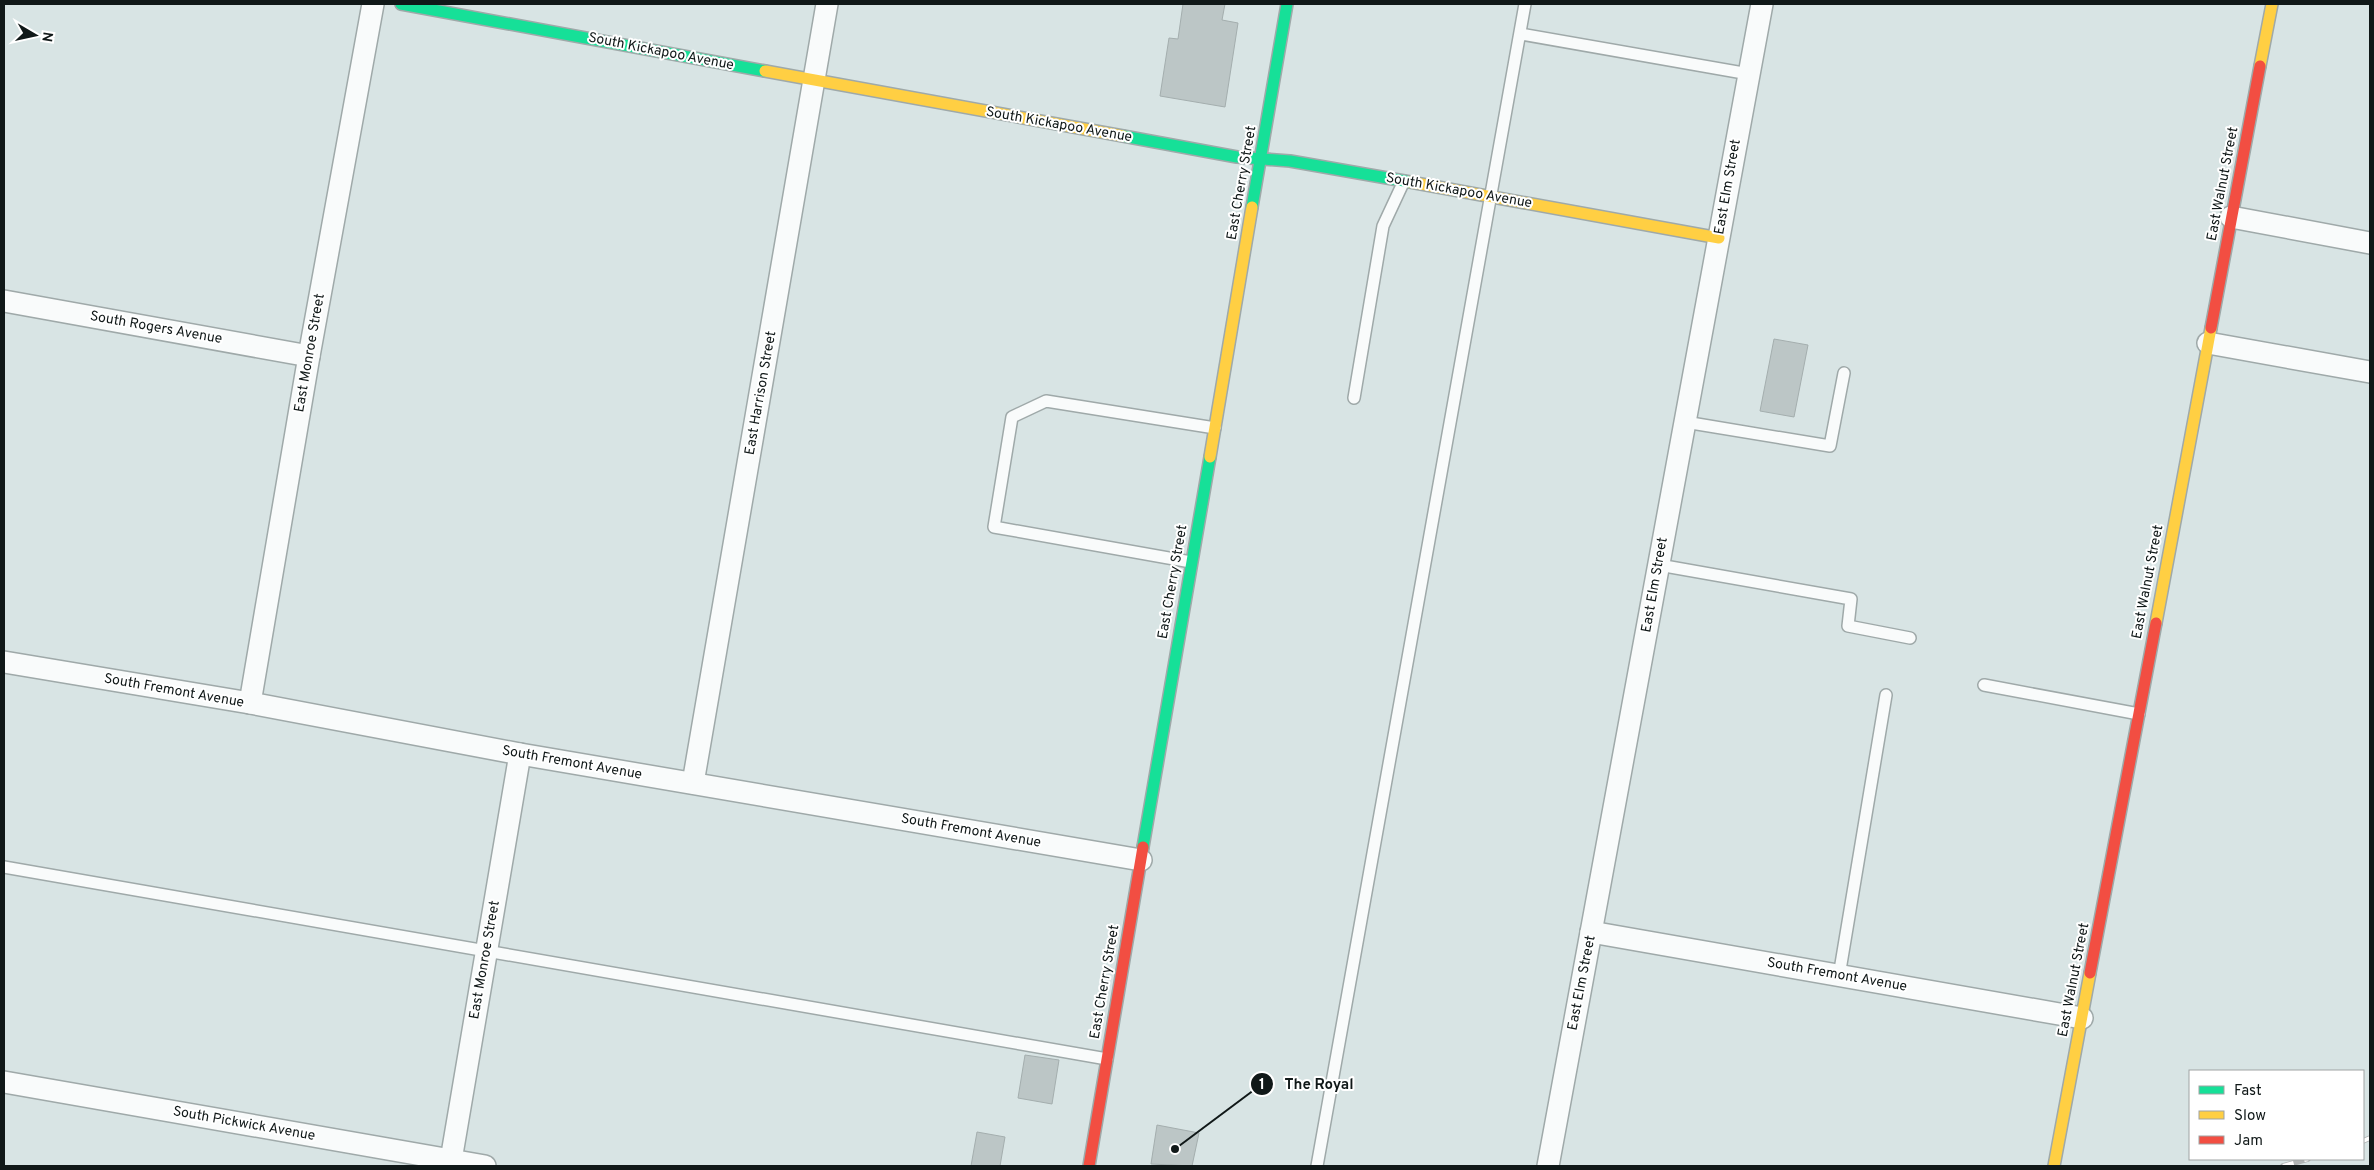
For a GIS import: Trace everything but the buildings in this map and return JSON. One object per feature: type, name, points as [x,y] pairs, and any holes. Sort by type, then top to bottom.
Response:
[{"type":"street","name":"East Monroe Street","points":[[250,703],[309,356],[373,4]]},
{"type":"street","name":"South Kickapoo Avenue","points":[[401,4],[1237,157],[1290,160],[1719,238]]},
{"type":"street","name":"East Harrison Street","points":[[693,783],[827,4]]},
{"type":"street","name":"East Cherry Street","points":[[1089,1166],[1288,4]]},
{"type":"street","name":"East Elm Street","points":[[1548,1166],[1762,4]]},
{"type":"street","name":"East Walnut Street","points":[[2054,1166],[2272,4]]},
{"type":"street","points":[[2231,217],[2370,243]]},
{"type":"street","name":"South Rogers Avenue","points":[[4,301],[309,356]]},
{"type":"street","points":[[2208,343],[2370,372]]},
{"type":"street","name":"South Fremont Avenue","points":[[4,662],[250,703],[520,754],[1141,860]]},
{"type":"street","name":"East Monroe Street","points":[[450,1163],[520,754]]},
{"type":"street","name":"South Fremont Avenue","points":[[1591,932],[2082,1018]]},
{"type":"street","name":"South Pickwick Avenue","points":[[4,1082],[450,1163],[485,1166]]},
{"type":"lane","points":[[1317,1166],[1489,196],[1520,34],[1525,4],[1521,4]]},
{"type":"lane","points":[[1520,34],[1749,74]]},
{"type":"lane","points":[[1354,398],[1382,226],[1404,181]]},
{"type":"lane","points":[[1685,422],[1830,446],[1844,373]]},
{"type":"lane","points":[[1191,562],[994,527],[1012,417],[1046,401],[1215,428]]},
{"type":"lane","points":[[1659,565],[1851,599],[1848,626],[1910,638]]},
{"type":"lane","points":[[1984,685],[2139,714]]},
{"type":"lane","points":[[1839,976],[1886,695]]},
{"type":"lane","points":[[4,867],[1107,1059]]},
{"type":"railway","points":[[2364,1141],[2370,1138]]},
{"type":"railway","points":[[2283,1166],[2304,1160]]},
{"type":"traffic: fast","points":[[401,4],[765,71]]},
{"type":"traffic: fast","points":[[1252,207],[1287,4]]},
{"type":"traffic: fast","points":[[1123,136],[1237,157],[1290,161],[1410,182]]},
{"type":"traffic: fast","points":[[1143,847],[1210,457]]},
{"type":"traffic: slow","points":[[2260,66],[2272,4]]},
{"type":"traffic: slow","points":[[765,71],[1123,136]]},
{"type":"traffic: slow","points":[[1410,182],[1719,238]]},
{"type":"traffic: slow","points":[[1210,457],[1252,207]]},
{"type":"traffic: slow","points":[[2156,623],[2211,328]]},
{"type":"traffic: slow","points":[[2054,1166],[2090,973]]},
{"type":"traffic: jam","points":[[2211,328],[2260,66]]},
{"type":"traffic: jam","points":[[2090,973],[2156,623]]},
{"type":"traffic: jam","points":[[1089,1166],[1143,847]]},
{"type":"place","name":"The Royal","points":[[1175,1149]]}]
